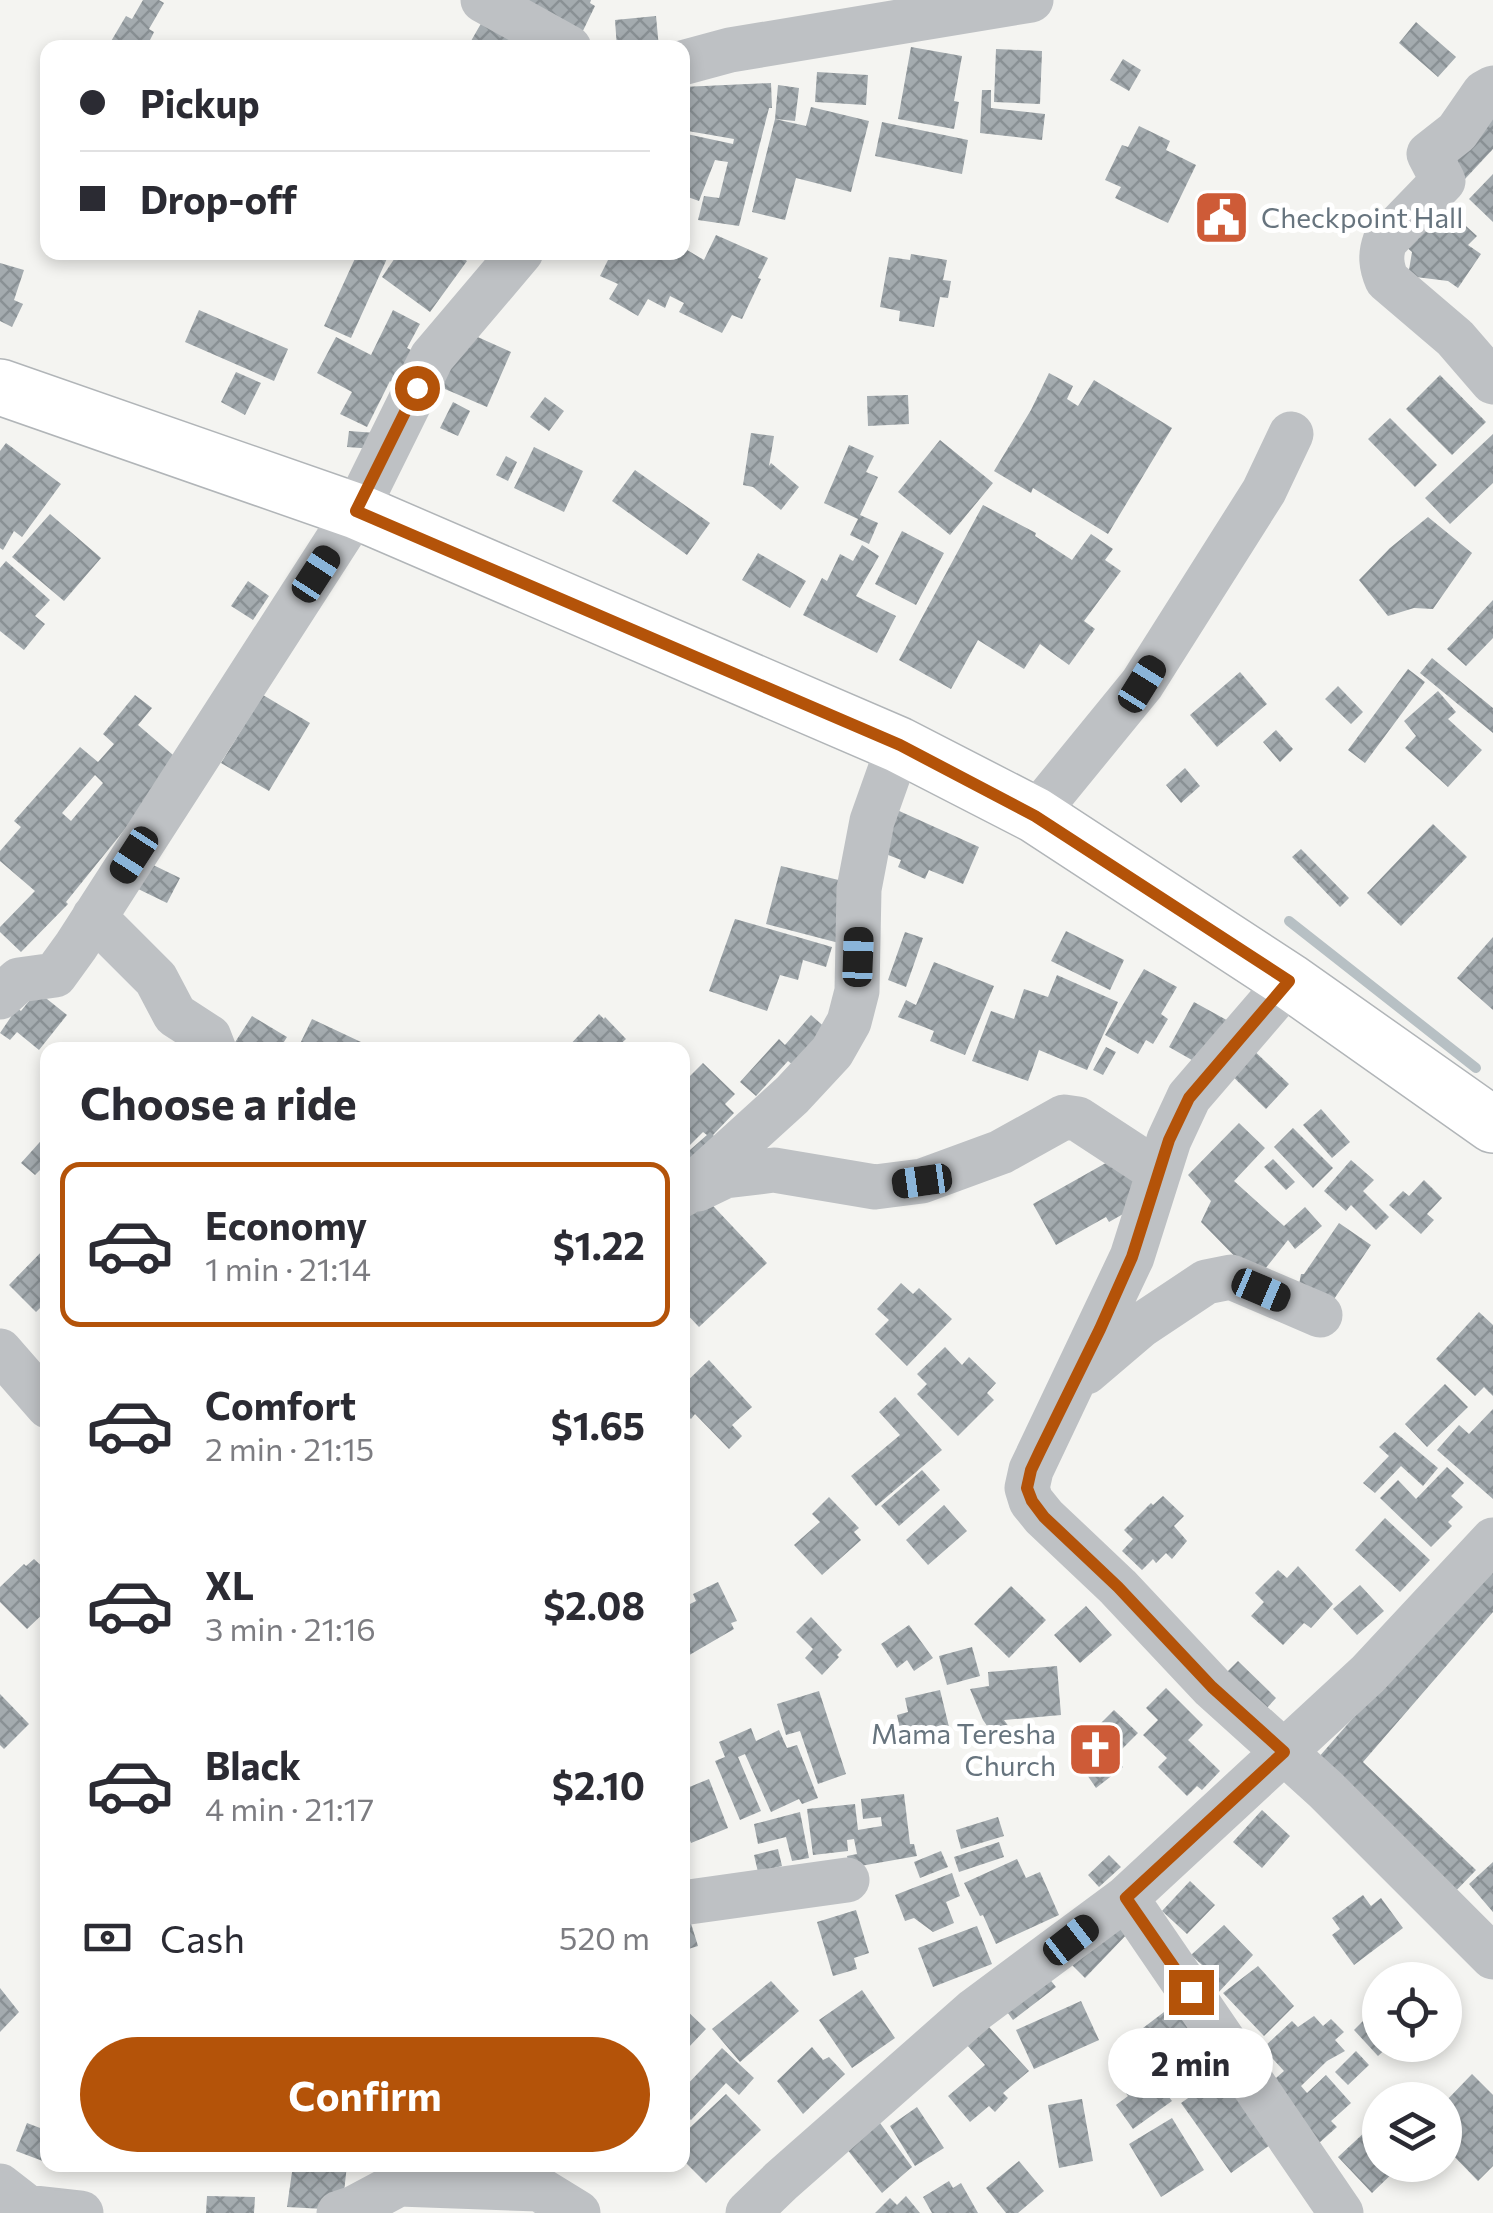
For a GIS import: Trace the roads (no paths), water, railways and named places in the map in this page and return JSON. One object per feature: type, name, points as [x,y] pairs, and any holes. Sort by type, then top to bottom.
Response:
[{"type":"main road","points":[[0,388],[356,511],[900,745],[1035,816],[1289,981],[1493,1125]]},
{"type":"street","points":[[483,0],[555,40]]},
{"type":"street","points":[[690,60],[1031,0]]},
{"type":"street","points":[[1493,88],[1484,93],[1457,132],[1430,154],[1443,180],[1384,240],[1381,253],[1387,280],[1455,338],[1493,382]]},
{"type":"street","points":[[0,997],[19,980],[55,975],[356,511],[432,357],[514,260]]},
{"type":"street","points":[[1035,816],[1142,684],[1264,491],[1291,434]]},
{"type":"street","points":[[690,1189],[792,1095],[832,1052],[849,1022],[857,991],[860,889],[872,821],[900,745]]},
{"type":"street","points":[[94,917],[156,979],[176,1016],[210,1042]]},
{"type":"street","points":[[1289,981],[1189,1098],[1169,1140],[1132,1257],[1031,1470],[1027,1488],[1044,1517],[1212,1687],[1326,1790],[1493,1957]]},
{"type":"street","points":[[690,1192],[724,1176],[774,1170],[875,1187],[922,1181],[1000,1152],[1064,1117],[1078,1119],[1158,1172]]},
{"type":"street","points":[[1073,1383],[1140,1326],[1206,1282],[1231,1277],[1320,1315]]},
{"type":"street","points":[[0,1351],[40,1397]]},
{"type":"street","points":[[748,2213],[780,2180],[975,2010],[1126,1898],[1368,1674],[1493,1540]]},
{"type":"street","points":[[690,1902],[847,1880]]},
{"type":"street","points":[[1126,1898],[1342,2213]]},
{"type":"street","points":[[339,2213],[354,2208],[407,2174],[540,2177],[578,2213]]},
{"type":"street","points":[[0,2186],[27,2206],[81,2213]]},
{"type":"waterway","points":[[1289,921],[1476,1068]]},
{"type":"place","name":"Checkpoint Hall","points":[[1222,218]]},
{"type":"place","name":"Mama Teresha Church","points":[[1095,1750]]}]
